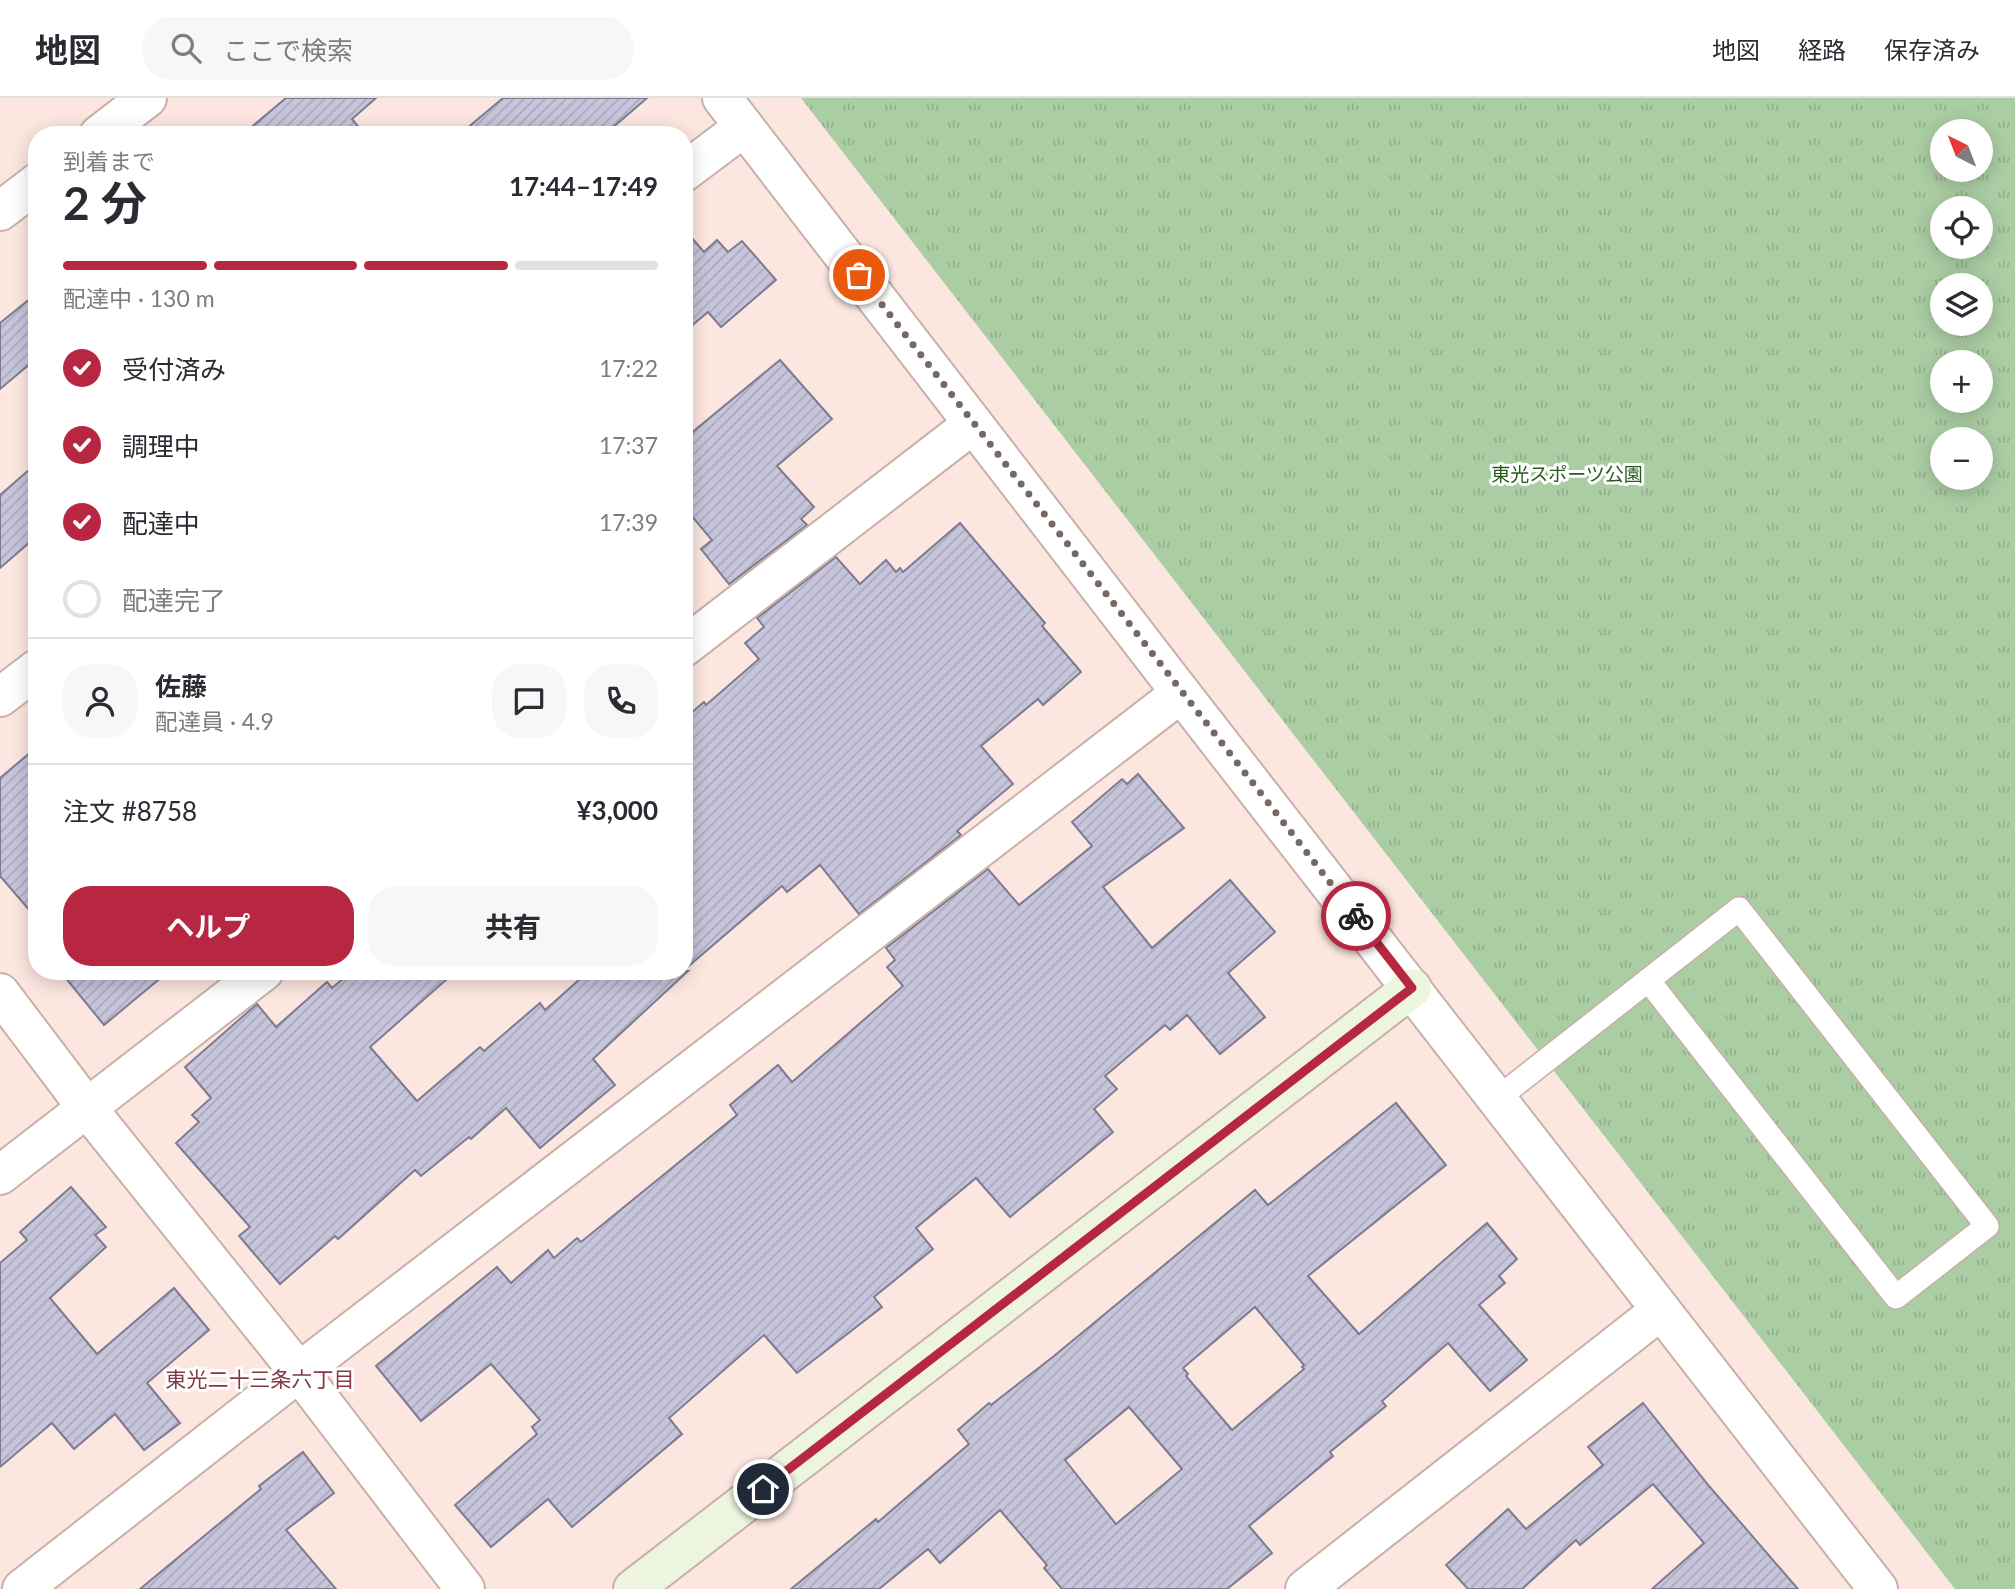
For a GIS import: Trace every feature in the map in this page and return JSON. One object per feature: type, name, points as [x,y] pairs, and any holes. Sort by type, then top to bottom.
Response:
[{"type":"street","points":[[693,161],[733,112],[1878,1589]]},
{"type":"street","points":[[0,211],[28,190]]},
{"type":"street","points":[[693,640],[973,424]]},
{"type":"street","points":[[0,697],[28,676]]},
{"type":"street","points":[[22,1589],[299,1372],[1181,693]]},
{"type":"street","points":[[0,1175],[252,980]]},
{"type":"street","points":[[633,1589],[1412,988]]},
{"type":"street","points":[[0,993],[87,1108],[299,1372],[465,1589]]},
{"type":"street","points":[[1305,1589],[1661,1310]]},
{"type":"lane","points":[[1498,1098],[1648,980],[1739,909],[1987,1226],[1896,1297],[1648,980]]},
{"type":"green space","name":"東光スポーツ公園","points":[[801,98],[2015,98],[2015,1589],[1955,1589]]},
{"type":"building","points":[[286,98],[376,98],[352,119],[358,126],[253,126]]},
{"type":"building","points":[[503,98],[647,98],[614,126],[470,126]]},
{"type":"building","points":[[693,239],[704,252],[717,240],[728,252],[742,241],[776,280],[721,327],[708,312],[693,324]]},
{"type":"building","points":[[28,300],[28,366],[0,389],[0,323]]},
{"type":"building","points":[[780,360],[832,419],[777,466],[814,507],[801,519],[807,525],[729,584],[701,549],[712,540],[693,518],[693,432]]},
{"type":"building","points":[[28,471],[28,544],[0,568],[0,495]]},
{"type":"building","points":[[960,523],[1045,623],[1042,626],[1081,672],[1043,705],[1038,699],[981,746],[1013,784],[957,831],[961,835],[859,914],[820,865],[787,892],[782,886],[693,962],[693,711],[704,702],[706,705],[759,659],[745,643],[764,627],[757,618],[836,557],[860,584],[886,560],[896,572],[900,568],[903,572]]},
{"type":"building","points":[[28,755],[28,909],[0,876],[0,778]]},
{"type":"building","points":[[1138,774],[1184,828],[1103,887],[1152,948],[1230,880],[1275,932],[1228,973],[1265,1017],[1220,1054],[1187,1015],[1170,1030],[1165,1025],[1105,1076],[1117,1089],[1094,1109],[1113,1132],[1010,1217],[976,1178],[916,1228],[933,1249],[874,1297],[882,1307],[797,1373],[764,1335],[669,1418],[682,1434],[572,1527],[548,1499],[491,1547],[455,1505],[537,1434],[532,1427],[540,1420],[491,1364],[421,1421],[376,1366],[497,1267],[511,1283],[548,1250],[554,1258],[577,1238],[581,1242],[737,1115],[730,1105],[778,1065],[792,1082],[903,986],[887,967],[895,960],[886,948],[988,869],[1019,905],[1092,846],[1072,822],[1122,779],[1127,784]]},
{"type":"building","points":[[67,980],[158,980],[104,1025]]},
{"type":"building","points":[[341,980],[446,980],[370,1047],[417,1101],[480,1047],[484,1051],[540,1003],[545,1010],[579,980],[678,980],[593,1059],[615,1085],[540,1148],[506,1108],[471,1139],[469,1137],[421,1176],[415,1170],[338,1239],[335,1236],[280,1284],[239,1236],[250,1227],[176,1143],[199,1122],[192,1115],[211,1098],[185,1067],[257,1004],[276,1027],[327,982],[332,988]]},
{"type":"building","points":[[1396,1103],[1446,1165],[1308,1276],[1359,1334],[1487,1223],[1517,1259],[1499,1276],[1505,1283],[1479,1305],[1527,1360],[1490,1391],[1448,1343],[1382,1401],[1386,1406],[1330,1452],[1333,1456],[1249,1526],[1272,1553],[1227,1589],[1062,1589],[1044,1568],[1047,1565],[1000,1510],[940,1563],[928,1549],[879,1589],[791,1589],[876,1519],[878,1522],[969,1444],[958,1430],[989,1403],[991,1405],[1054,1356],[1255,1190],[1268,1205]],"holes":[[[1255,1307],[1304,1365],[1304,1369],[1232,1430],[1186,1376],[1188,1374],[1183,1368]],[[1129,1407],[1182,1469],[1116,1524],[1065,1460]]]},
{"type":"building","points":[[71,1187],[106,1227],[95,1235],[106,1247],[50,1298],[97,1354],[174,1288],[209,1330],[147,1383],[180,1423],[144,1450],[115,1414],[74,1449],[52,1423],[0,1467],[0,1263],[27,1240],[20,1232]]},
{"type":"building","points":[[1643,1403],[1709,1486],[1798,1589],[1652,1589],[1704,1543],[1653,1484],[1580,1545],[1576,1540],[1522,1589],[1468,1589],[1446,1565],[1508,1509],[1526,1529],[1603,1465],[1588,1447]]},
{"type":"building","points":[[303,1452],[334,1493],[286,1530],[336,1589],[140,1589],[261,1489],[259,1486]]},
{"type":"way so far","points":[[859,275],[1356,916]]},
{"type":"district","name":"東光二十三条六丁目","points":[[260,1380]]},
{"type":"route","points":[[763,1489],[1412,988],[1356,916]]}]
